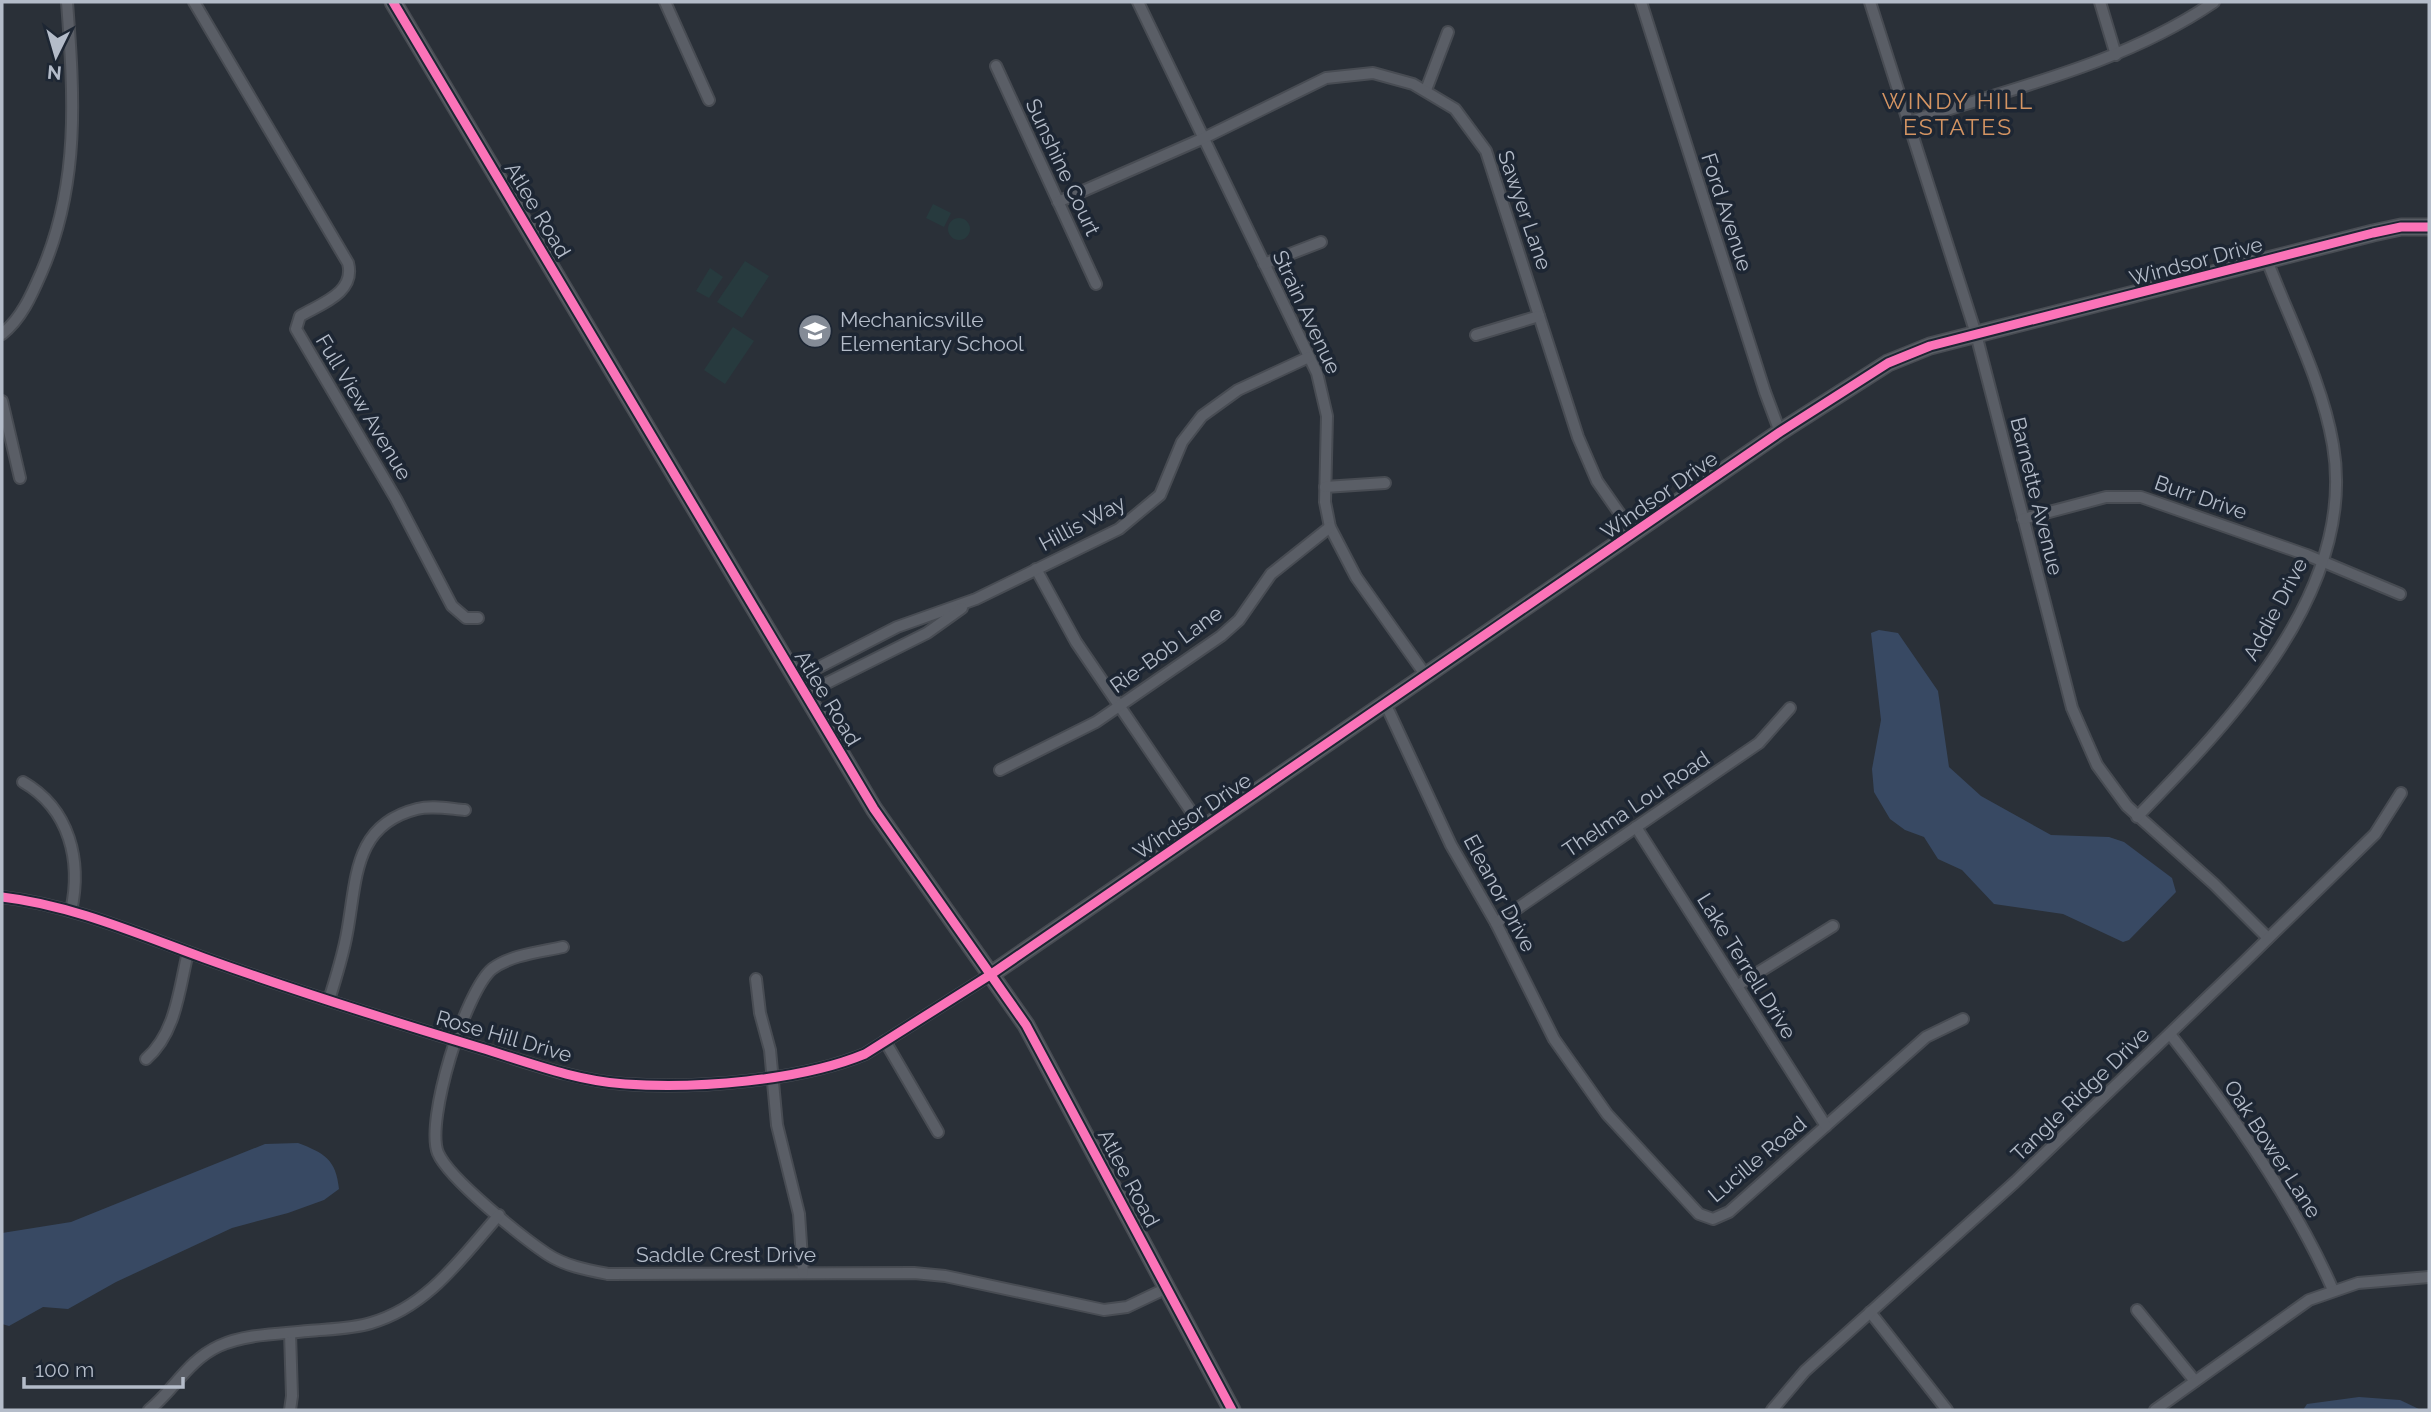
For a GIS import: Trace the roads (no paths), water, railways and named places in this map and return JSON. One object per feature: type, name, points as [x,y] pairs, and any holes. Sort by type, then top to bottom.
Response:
[{"type":"street","points":[[2,334],[15,321],[35,289],[55,242],[68,190],[74,107],[67,2]]},
{"type":"street","name":"Full View Avenue","points":[[194,2],[348,263],[350,271],[345,287],[300,316],[296,329],[396,499],[452,606],[466,618],[478,618]]},
{"type":"street","name":"Atlee Road","points":[[393,2],[874,809],[1026,1025],[1232,1410]]},
{"type":"street","points":[[665,2],[709,100]]},
{"type":"street","name":"Strain Avenue","points":[[1138,2],[1309,357],[1323,394],[1327,416],[1325,487],[1330,527],[1356,578],[1427,677]]},
{"type":"street","name":"Ford Avenue","points":[[1641,2],[1760,379],[1780,432]]},
{"type":"street","name":"Barnette Avenue","points":[[1870,2],[1976,334],[2072,708],[2082,737],[2111,786],[2137,817],[2214,884],[2268,939]]},
{"type":"street","points":[[2100,2],[2116,55]]},
{"type":"street","points":[[1908,122],[2116,55],[2157,38],[2214,2]]},
{"type":"street","points":[[1426,90],[1448,33]]},
{"type":"street","name":"Sunshine Court","points":[[996,66],[1096,284]]},
{"type":"street","name":"Sawyer Lane","points":[[1058,202],[1204,138],[1308,85],[1346,74],[1373,73],[1426,90],[1455,109],[1486,151],[1588,462],[1610,502],[1634,534]]},
{"type":"street","name":"Windsor Drive","points":[[990,975],[1780,432],[1888,363],[1930,346],[2267,260],[2401,227],[2429,227]]},
{"type":"street","points":[[1264,264],[1321,242]]},
{"type":"street","name":"Addie Drive","points":[[2137,817],[2192,764],[2249,693],[2292,626],[2322,562],[2336,496],[2334,447],[2320,394],[2267,260]]},
{"type":"street","points":[[1476,335],[1539,316]]},
{"type":"street","name":"Hillis Way","points":[[796,679],[897,627],[976,599],[1138,517],[1160,495],[1182,442],[1202,416],[1238,390],[1309,357]]},
{"type":"street","points":[[2,401],[20,478]]},
{"type":"street","points":[[1325,487],[1385,483]]},
{"type":"street","name":"Burr Drive","points":[[2023,519],[2106,497],[2141,496],[2322,562],[2399,594]]},
{"type":"street","name":"Rie-Bob Lane","points":[[1000,770],[1096,722],[1229,631],[1271,574],[1330,527]]},
{"type":"street","points":[[1036,569],[1076,642],[1203,829]]},
{"type":"street","name":"Hillis Way","points":[[805,694],[927,633],[976,599]]},
{"type":"street","name":"Eleanor Drive","points":[[1386,705],[1451,845],[1496,922],[1554,1039],[1591,1093]]},
{"type":"street","name":"Thelma Lou Road","points":[[1496,922],[1759,743],[1772,732],[1790,708]]},
{"type":"street","points":[[23,782],[46,797],[62,820],[75,863],[71,911]]},
{"type":"street","name":"Tangle Ridge Drive","points":[[1772,1410],[1805,1371],[2015,1182],[2268,939],[2375,834],[2401,793]]},
{"type":"street","points":[[329,1000],[343,956],[357,866],[369,839],[382,825],[398,815],[420,808],[466,810]]},
{"type":"street","name":"Lake Terrell Drive","points":[[1636,827],[1826,1126]]},
{"type":"street","name":"Rose Hill Drive","points":[[2,897],[71,911],[329,1000],[456,1040],[565,1073],[623,1084],[772,1079],[842,1064],[885,1041],[990,975]]},
{"type":"street","points":[[1738,985],[1833,926]]},
{"type":"street","name":"Saddle Crest Drive","points":[[563,947],[511,960],[493,968],[471,996],[435,1118],[435,1143],[450,1172],[548,1254],[583,1269],[608,1274],[914,1273],[944,1276],[1104,1310],[1127,1307],[1167,1289]]},
{"type":"street","points":[[146,1059],[165,1038],[171,1026],[188,952]]},
{"type":"street","points":[[756,979],[760,1013],[770,1050],[777,1125],[799,1214],[803,1273]]},
{"type":"street","name":"Lucille Road","points":[[1591,1093],[1638,1151],[1706,1217],[1721,1217],[1926,1037],[1963,1019]]},
{"type":"street","name":"Oak Bower Lane","points":[[2170,1034],[2229,1115],[2308,1239],[2333,1290]]},
{"type":"street","points":[[885,1041],[938,1132]]},
{"type":"street","points":[[149,1410],[200,1356],[242,1339],[369,1324],[412,1306],[438,1284],[499,1214]]},
{"type":"street","points":[[2155,1410],[2289,1312],[2333,1290],[2384,1279],[2429,1277]]},
{"type":"street","points":[[2137,1310],[2195,1381]]},
{"type":"street","points":[[1870,1312],[1947,1410]]},
{"type":"street","points":[[290,1333],[290,1410]]},
{"type":"water","points":[[1879,630],[1898,633],[1938,691],[1949,767],[1981,796],[2051,835],[2109,837],[2124,842],[2172,878],[2176,892],[2129,940],[2123,942],[2063,914],[1994,904],[1962,870],[1938,859],[1924,837],[1905,830],[1890,819],[1874,792],[1872,769],[1881,720],[1871,633]]},
{"type":"water","points":[[298,1143],[322,1154],[332,1164],[339,1189],[324,1200],[232,1228],[116,1282],[68,1309],[43,1307],[9,1326],[2,1324],[2,1233],[71,1222],[265,1144]]},
{"type":"water","points":[[2359,1397],[2400,1400],[2421,1410],[2303,1410],[2307,1404]]},
{"type":"place","name":"Mechanicsville Elementary School","points":[[815,331]]},
{"type":"district","name":"WINDY HILL ESTATES","points":[[1958,113]]}]
